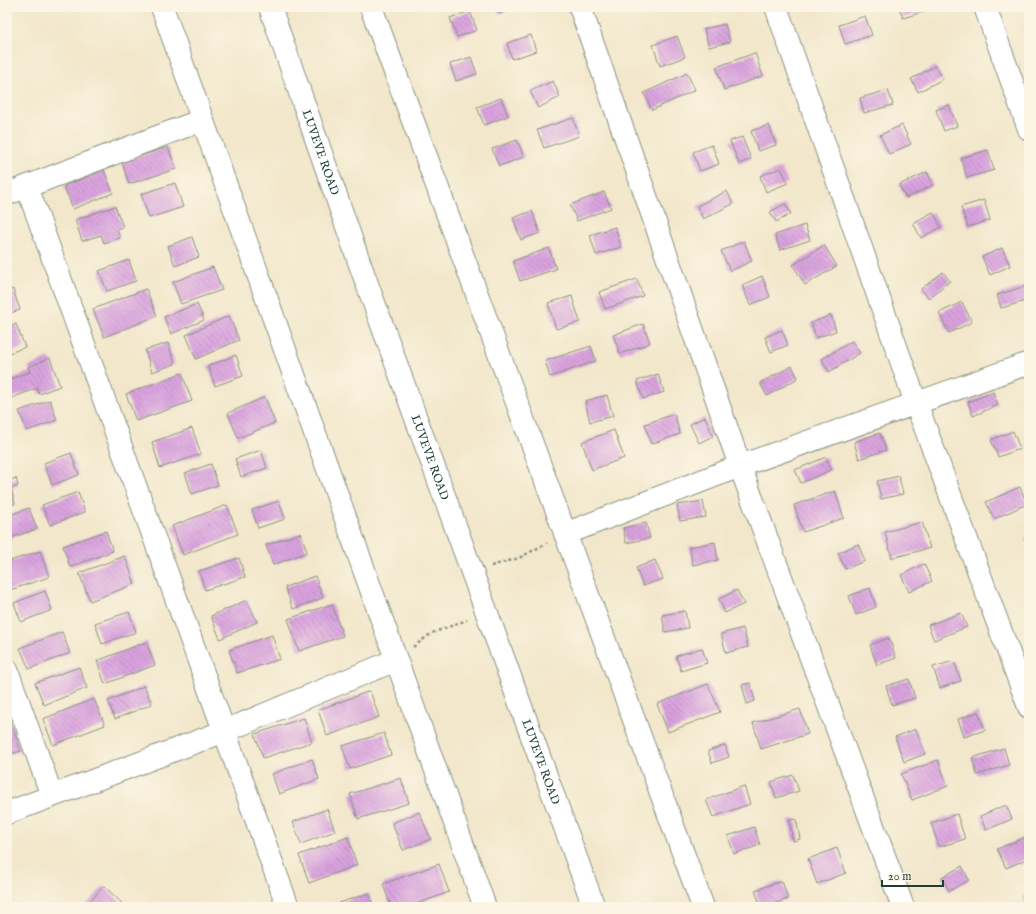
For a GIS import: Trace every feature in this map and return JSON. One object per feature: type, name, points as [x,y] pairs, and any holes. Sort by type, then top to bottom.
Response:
[{"type":"street","points":[[162,7],[485,907]]},
{"type":"street","name":"LUVEVE ROAD","points":[[270,7],[362,270],[594,907]]},
{"type":"street","points":[[371,7],[703,907]]},
{"type":"street","points":[[580,7],[740,466],[903,907]]},
{"type":"street","points":[[776,7],[916,403],[1029,708]]},
{"type":"street","points":[[985,7],[1029,129]]},
{"type":"street","points":[[202,120],[17,190],[225,731],[288,907]]},
{"type":"street","points":[[565,534],[740,466],[1029,363]]},
{"type":"street","points":[[7,813],[225,731],[396,660]]},
{"type":"street","points":[[7,670],[52,796]]},
{"type":"path","points":[[472,572],[519,558],[565,534]]},
{"type":"path","points":[[396,660],[432,633],[487,614]]},
{"type":"building","points":[[496,7],[518,7],[499,14]]},
{"type":"building","points":[[899,7],[925,7],[926,11],[903,18]]},
{"type":"building","points":[[470,11],[477,30],[457,37],[450,18]]},
{"type":"building","points":[[865,16],[872,35],[845,44],[839,25]]},
{"type":"building","points":[[725,24],[730,42],[709,47],[704,29]]},
{"type":"building","points":[[531,35],[536,51],[512,59],[507,43]]},
{"type":"building","points":[[677,36],[685,57],[660,66],[653,45]]},
{"type":"building","points":[[755,53],[763,76],[724,90],[716,67]]},
{"type":"building","points":[[471,57],[477,74],[456,81],[450,64]]},
{"type":"building","points":[[935,66],[943,79],[918,92],[911,79]]},
{"type":"building","points":[[687,73],[695,90],[652,110],[644,93]]},
{"type":"building","points":[[553,81],[560,97],[538,108],[530,91]]},
{"type":"building","points":[[888,90],[893,105],[864,113],[860,98]]},
{"type":"building","points":[[501,98],[508,116],[484,125],[477,107]]},
{"type":"building","points":[[949,105],[957,126],[944,131],[936,110]]},
{"type":"building","points":[[573,118],[579,136],[544,148],[537,130]]},
{"type":"building","points":[[769,125],[776,145],[758,151],[751,131]]},
{"type":"building","points":[[902,125],[911,144],[889,154],[880,135]]},
{"type":"building","points":[[742,137],[751,159],[739,164],[730,141]]},
{"type":"building","points":[[517,140],[524,157],[499,166],[492,149]]},
{"type":"building","points":[[712,145],[719,164],[700,171],[693,152]]},
{"type":"building","points":[[168,147],[176,169],[129,184],[122,162]]},
{"type":"building","points":[[988,150],[994,170],[967,178],[961,158]]},
{"type":"building","points":[[781,168],[788,183],[766,192],[760,176]]},
{"type":"building","points":[[104,170],[113,193],[73,209],[64,186]]},
{"type":"building","points":[[927,172],[933,185],[906,198],[899,185]]},
{"type":"building","points":[[175,183],[183,207],[149,218],[141,194]]},
{"type":"building","points":[[727,191],[733,204],[703,219],[697,206]]},
{"type":"building","points":[[604,192],[611,208],[577,221],[570,205]]},
{"type":"building","points":[[984,200],[990,220],[968,227],[961,207]]},
{"type":"building","points":[[785,204],[791,214],[776,222],[770,212]]},
{"type":"building","points":[[115,206],[123,227],[117,229],[120,238],[104,243],[101,235],[82,241],[75,220]]},
{"type":"building","points":[[532,211],[540,233],[521,240],[513,218]]},
{"type":"building","points":[[933,212],[941,227],[921,238],[913,223]]},
{"type":"building","points":[[805,225],[810,240],[780,250],[775,235]]},
{"type":"building","points":[[615,227],[621,247],[596,255],[590,235]]},
{"type":"building","points":[[192,237],[199,257],[175,266],[168,246]]},
{"type":"building","points":[[744,241],[752,261],[730,271],[721,251]]},
{"type":"building","points":[[824,245],[837,266],[805,285],[793,265]]},
{"type":"building","points":[[549,248],[556,269],[520,281],[513,261]]},
{"type":"building","points":[[1002,248],[1010,266],[990,275],[982,257]]},
{"type":"building","points":[[129,260],[136,281],[107,291],[99,271]]},
{"type":"building","points":[[213,267],[222,290],[181,304],[173,282]]},
{"type":"building","points":[[943,272],[950,281],[929,298],[921,289]]},
{"type":"building","points":[[762,276],[770,297],[750,305],[742,285]]},
{"type":"building","points":[[637,279],[643,296],[605,309],[599,292]]},
{"type":"building","points":[[1029,285],[1029,300],[1001,308],[997,295]]},
{"type":"building","points":[[13,289],[20,310],[7,314],[7,291]]},
{"type":"building","points":[[146,289],[157,316],[104,337],[93,309]]},
{"type":"building","points":[[572,296],[580,322],[556,329],[548,303]]},
{"type":"building","points":[[962,302],[972,322],[949,333],[939,313]]},
{"type":"building","points":[[197,304],[204,320],[171,334],[164,317]]},
{"type":"building","points":[[831,315],[836,331],[816,338],[811,323]]},
{"type":"building","points":[[229,316],[239,340],[196,359],[186,335]]},
{"type":"building","points":[[16,324],[25,347],[7,354],[7,328]]},
{"type":"building","points":[[643,324],[650,343],[620,354],[613,335]]},
{"type":"building","points":[[782,330],[788,345],[771,352],[765,337]]},
{"type":"building","points":[[852,341],[860,353],[829,372],[822,359]]},
{"type":"building","points":[[168,343],[175,364],[152,372],[145,350]]},
{"type":"building","points":[[591,346],[596,361],[550,377],[545,361]]},
{"type":"building","points":[[236,355],[243,376],[215,386],[208,366]]},
{"type":"building","points":[[50,358],[60,386],[39,394],[37,388],[9,399],[7,394],[7,380],[30,372],[28,367]]},
{"type":"building","points":[[792,366],[798,378],[767,396],[760,383]]},
{"type":"building","points":[[182,373],[192,401],[136,421],[126,394]]},
{"type":"building","points":[[658,374],[664,392],[643,399],[637,381]]},
{"type":"building","points":[[993,392],[998,405],[973,416],[968,402]]},
{"type":"building","points":[[607,395],[613,416],[590,422],[585,401]]},
{"type":"building","points":[[265,397],[275,423],[238,438],[228,413]]},
{"type":"building","points":[[50,400],[57,420],[27,431],[19,411]]},
{"type":"building","points":[[674,414],[680,434],[651,444],[645,424]]},
{"type":"building","points":[[705,417],[713,436],[699,443],[690,424]]},
{"type":"building","points":[[192,428],[201,454],[160,468],[152,442]]},
{"type":"building","points":[[614,430],[624,458],[592,470],[582,442]]},
{"type":"building","points":[[1013,431],[1020,449],[998,457],[991,440]]},
{"type":"building","points":[[880,433],[886,450],[859,459],[854,442]]},
{"type":"building","points":[[261,450],[267,468],[241,477],[235,459]]},
{"type":"building","points":[[71,453],[79,475],[52,485],[44,463]]},
{"type":"building","points":[[826,457],[831,470],[801,483],[795,470]]},
{"type":"building","points":[[211,464],[218,485],[192,494],[185,473]]},
{"type":"building","points":[[899,476],[903,494],[881,499],[877,481]]},
{"type":"building","points":[[7,478],[8,481],[16,478],[18,486],[11,488],[15,504],[7,506]]},
{"type":"building","points":[[1020,487],[1027,504],[994,519],[986,502]]},
{"type":"building","points":[[835,491],[844,518],[803,532],[794,505]]},
{"type":"building","points":[[78,492],[85,512],[50,525],[42,505]]},
{"type":"building","points":[[279,501],[285,519],[258,528],[252,510]]},
{"type":"building","points":[[703,501],[706,517],[680,521],[677,505]]},
{"type":"building","points":[[227,505],[238,534],[183,555],[172,526]]},
{"type":"building","points":[[29,508],[37,529],[7,539],[7,516]]},
{"type":"building","points":[[922,522],[930,548],[892,558],[885,532]]},
{"type":"building","points":[[646,523],[650,538],[626,543],[623,528]]},
{"type":"building","points":[[106,531],[113,551],[70,567],[63,546]]},
{"type":"building","points":[[301,533],[307,552],[273,565],[266,545]]},
{"type":"building","points":[[1029,536],[1029,546],[1025,538]]},
{"type":"building","points":[[715,542],[718,560],[693,565],[689,547]]},
{"type":"building","points":[[858,544],[865,561],[845,569],[838,553]]},
{"type":"building","points":[[40,551],[49,577],[7,591],[7,562]]},
{"type":"building","points":[[125,556],[135,584],[90,601],[79,573]]},
{"type":"building","points":[[239,558],[245,577],[205,590],[199,571]]},
{"type":"building","points":[[655,560],[663,579],[643,586],[636,568]]},
{"type":"building","points":[[924,564],[932,581],[909,592],[901,575]]},
{"type":"building","points":[[315,576],[323,598],[293,609],[285,587]]},
{"type":"building","points":[[870,588],[876,607],[856,615],[849,596]]},
{"type":"building","points":[[737,590],[744,604],[725,613],[719,599]]},
{"type":"building","points":[[45,591],[52,610],[21,622],[14,603]]},
{"type":"building","points":[[247,600],[257,622],[220,639],[211,616]]},
{"type":"building","points":[[332,604],[343,636],[299,651],[288,619]]},
{"type":"building","points":[[685,611],[688,628],[665,632],[662,615]]},
{"type":"building","points":[[129,612],[136,632],[102,644],[95,623]]},
{"type":"building","points":[[961,613],[967,627],[934,640],[928,625]]},
{"type":"building","points":[[743,628],[748,647],[726,653],[721,634]]},
{"type":"building","points":[[62,632],[70,653],[29,669],[20,648]]},
{"type":"building","points":[[272,635],[280,659],[237,673],[229,650]]},
{"type":"building","points":[[889,638],[896,658],[877,665],[870,645]]},
{"type":"building","points":[[146,642],[155,665],[105,684],[97,661]]},
{"type":"building","points":[[702,648],[707,663],[681,671],[676,656]]},
{"type":"building","points":[[954,661],[961,681],[940,688],[933,667]]},
{"type":"building","points":[[79,667],[87,688],[44,705],[35,683]]},
{"type":"building","points":[[909,679],[915,698],[892,705],[886,686]]},
{"type":"building","points":[[750,683],[755,701],[747,704],[742,685]]},
{"type":"building","points":[[708,684],[720,712],[668,732],[657,704]]},
{"type":"building","points":[[144,686],[152,704],[115,719],[108,701]]},
{"type":"building","points":[[370,691],[379,717],[327,736],[318,710]]},
{"type":"building","points":[[94,699],[105,725],[53,745],[43,719]]},
{"type":"building","points":[[800,709],[808,734],[761,749],[753,723]]},
{"type":"building","points":[[7,711],[21,751],[7,755]]},
{"type":"building","points":[[978,712],[985,730],[964,737],[958,719]]},
{"type":"building","points":[[304,718],[312,742],[263,758],[255,734]]},
{"type":"building","points":[[916,729],[925,754],[904,762],[895,737]]},
{"type":"building","points":[[384,733],[391,755],[350,769],[342,746]]},
{"type":"building","points":[[725,745],[729,757],[712,763],[708,751]]},
{"type":"building","points":[[1004,748],[1009,765],[977,775],[972,758]]},
{"type":"building","points":[[312,759],[319,779],[279,794],[272,774]]},
{"type":"building","points":[[938,760],[948,786],[912,800],[901,774]]},
{"type":"building","points":[[793,775],[799,791],[776,798],[771,782]]},
{"type":"building","points":[[401,778],[409,803],[358,819],[350,794]]},
{"type":"building","points":[[744,786],[750,804],[713,817],[706,800]]},
{"type":"building","points":[[1006,805],[1012,819],[986,830],[980,816]]},
{"type":"building","points":[[327,809],[335,831],[301,844],[293,822]]},
{"type":"building","points":[[419,812],[431,839],[403,850],[392,823]]},
{"type":"building","points":[[957,814],[965,839],[939,847],[931,823]]},
{"type":"building","points":[[796,819],[800,839],[793,841],[789,820]]},
{"type":"building","points":[[754,827],[760,845],[734,854],[728,836]]},
{"type":"building","points":[[1028,836],[1029,858],[1006,868],[997,849]]},
{"type":"building","points":[[348,837],[357,865],[309,883],[299,855]]},
{"type":"building","points":[[837,848],[846,873],[817,884],[808,859]]},
{"type":"building","points":[[439,864],[449,892],[409,907],[391,907],[383,884]]},
{"type":"building","points":[[962,866],[969,880],[949,891],[942,877]]},
{"type":"building","points":[[782,881],[788,899],[761,907],[755,890]]},
{"type":"building","points":[[104,886],[126,907],[90,907],[87,904]]},
{"type":"building","points":[[369,893],[373,907],[340,907],[339,903]]},
{"type":"building","points":[[1029,894],[1029,907],[1025,907],[1023,895]]}]
